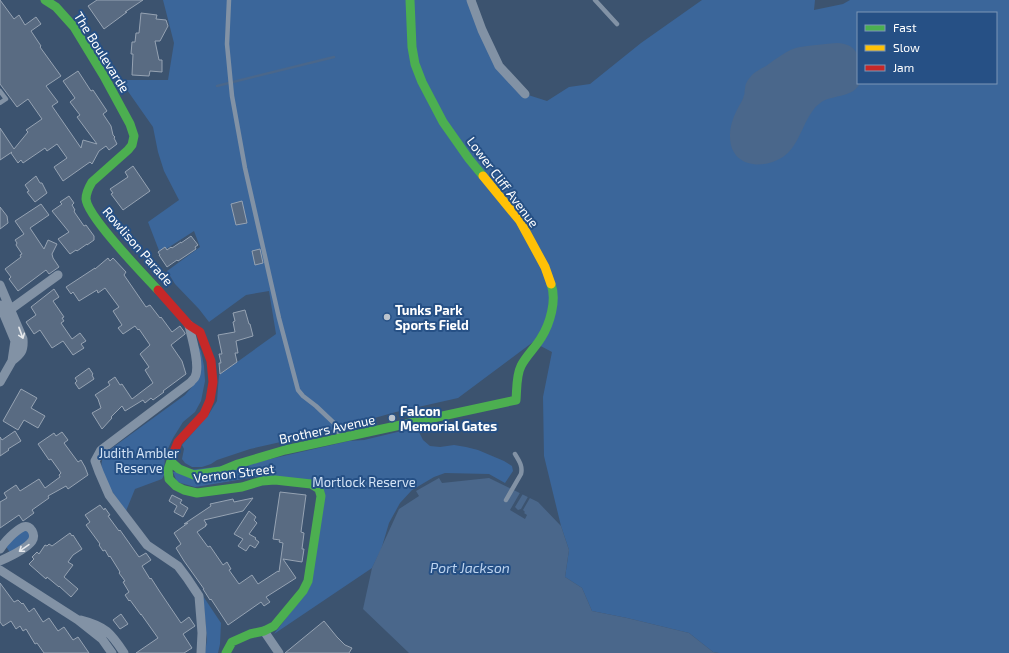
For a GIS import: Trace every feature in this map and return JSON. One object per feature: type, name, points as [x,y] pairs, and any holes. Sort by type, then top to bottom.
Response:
[{"type":"street","name":"The Boulevarde","points":[[45,0],[56,6],[74,27],[105,78],[130,124]]},
{"type":"street","name":"Lower Cliff Avenue","points":[[410,0],[412,47],[415,64],[422,82],[443,122],[469,159],[520,221],[545,267],[553,289],[553,308],[548,323],[542,337],[518,374],[516,400]]},
{"type":"street","points":[[471,0],[482,30],[499,66],[525,94]]},
{"type":"street","name":"Rowlison Parade","points":[[130,124],[134,136],[132,145],[92,182],[88,188],[86,200],[91,212],[116,244],[189,325]]},
{"type":"street","points":[[11,309],[58,275]]},
{"type":"street","points":[[0,285],[24,340],[21,355],[12,361]]},
{"type":"street","points":[[0,305],[15,341],[12,361],[0,382]]},
{"type":"street","points":[[189,325],[197,370],[195,377],[191,382],[101,450],[96,461],[109,495],[148,545],[178,566],[199,596],[202,633],[201,653]]},
{"type":"street","name":"Vernon Street","points":[[189,325],[200,332],[211,361],[213,382],[210,400],[204,414],[178,442],[168,470],[169,479],[176,486],[184,490],[197,493],[242,487],[262,481],[275,480],[311,484],[319,489],[321,496],[308,580],[303,591],[274,626],[264,631]]},
{"type":"street","name":"Brothers Avenue","points":[[171,462],[179,469],[194,475],[221,471],[238,464],[285,450],[365,434],[516,400]]},
{"type":"street","points":[[0,549],[9,538],[24,527],[27,526],[33,533],[34,538],[32,542],[12,556],[0,561]]},
{"type":"street","points":[[0,570],[78,620],[102,639],[112,653]]},
{"type":"street","points":[[78,620],[99,626],[111,634],[124,653]]},
{"type":"street","points":[[226,653],[232,642],[250,634],[264,631],[279,653]]},
{"type":"lane","points":[[229,0],[227,44],[232,96],[245,168],[279,318],[298,390],[335,424],[340,438]]},
{"type":"lane","points":[[595,0],[617,24]]},
{"type":"lane","points":[[0,91],[6,99],[0,103]]},
{"type":"lane","points":[[506,500],[521,474],[521,464],[516,454]]},
{"type":"green space","points":[[163,0],[471,0],[499,66],[525,94],[547,101],[569,87],[590,84],[641,43],[702,0],[815,0],[814,10],[843,4],[850,0],[1009,0],[1009,653],[719,653],[713,652],[689,633],[592,611],[582,588],[565,577],[569,550],[561,526],[544,456],[543,397],[552,352],[533,342],[458,398],[396,412],[299,439],[250,449],[217,460],[202,467],[192,467],[185,463],[182,459],[184,449],[182,445],[209,414],[217,401],[219,375],[276,334],[269,291],[246,295],[209,322],[199,309],[175,284],[167,271],[200,247],[194,231],[160,253],[148,222],[179,200],[164,171],[158,152],[153,127],[120,80],[168,80],[174,43]]},
{"type":"green space","name":"Judith Ambler Reserve","points":[[196,342],[201,351],[204,366],[205,381],[201,401],[195,412],[183,422],[173,438],[165,455],[164,475],[162,479],[135,489],[126,511],[106,480],[103,473],[102,461],[112,448],[185,395],[196,382]]},
{"type":"green space","name":"Mortlock Reserve","points":[[414,428],[419,432],[423,440],[430,446],[440,447],[454,445],[478,450],[504,461],[512,466],[513,471],[505,483],[489,474],[445,473],[434,477],[412,490],[400,503],[389,523],[381,550],[372,568],[274,634],[309,588],[323,490],[255,477],[195,487],[177,482],[173,472],[257,462]]},
{"type":"green space","points":[[27,527],[32,537],[11,554],[5,545]]},
{"type":"green space","points":[[203,596],[221,623],[218,653],[205,653],[207,639]]},
{"type":"water","points":[[837,43],[846,44],[852,47],[857,54],[857,84],[859,84],[853,91],[823,101],[817,106],[810,115],[793,147],[783,157],[765,164],[748,163],[735,153],[731,145],[730,135],[734,116],[743,99],[746,85],[750,77],[756,72],[791,50],[805,46]]},
{"type":"water","name":"Port Jackson","points":[[439,478],[442,483],[489,478],[538,502],[561,526],[569,550],[565,577],[582,588],[592,611],[689,633],[713,652],[719,653],[409,653],[363,609],[372,568],[399,509],[419,496],[416,491]]},
{"type":"pier","points":[[521,491],[524,492],[515,507],[518,510],[521,509],[529,495],[531,496],[523,510],[527,515],[525,519],[510,510]]},
{"type":"building","points":[[0,0],[14,19],[19,15],[25,25],[36,17],[41,24],[31,31],[41,46],[40,47],[61,76],[46,86],[58,102],[52,106],[81,148],[83,140],[97,144],[77,117],[80,115],[70,102],[75,98],[63,81],[78,71],[91,91],[93,90],[107,111],[103,114],[111,126],[117,144],[109,150],[106,146],[99,151],[92,164],[90,162],[63,181],[54,167],[67,158],[57,144],[47,151],[45,148],[23,163],[21,160],[18,163],[11,153],[12,152],[0,160],[0,128],[14,149],[28,132],[26,130],[42,119],[28,99],[17,107],[0,84]]},
{"type":"building","points":[[97,0],[143,0],[104,29],[88,6]]},
{"type":"building","points":[[141,13],[157,15],[156,19],[166,20],[168,26],[160,41],[155,41],[159,60],[162,60],[162,72],[150,71],[149,76],[132,75],[132,42],[135,42],[136,33],[139,33]]},
{"type":"building","points":[[133,166],[150,191],[123,210],[111,194],[113,193],[110,189],[128,177],[125,172]]},
{"type":"building","points":[[36,176],[40,183],[42,183],[47,193],[35,202],[27,192],[29,191],[25,185]]},
{"type":"building","points":[[69,196],[74,203],[72,205],[75,213],[84,226],[86,225],[94,236],[94,240],[70,254],[58,239],[69,232],[52,211],[62,204],[60,202]]},
{"type":"building","points":[[242,201],[247,223],[236,225],[231,204]]},
{"type":"building","points":[[41,204],[49,215],[30,228],[44,249],[48,240],[57,244],[52,254],[59,267],[49,274],[46,270],[18,291],[9,279],[11,277],[5,269],[21,257],[20,255],[22,254],[16,245],[17,243],[15,240],[24,234],[15,221]]},
{"type":"building","points":[[0,207],[7,216],[8,223],[0,229]]},
{"type":"building","points":[[191,236],[198,245],[195,247],[196,249],[167,267],[158,252],[165,247],[167,250],[171,247],[172,248]]},
{"type":"building","points":[[260,249],[263,263],[255,265],[252,251]]},
{"type":"building","points":[[108,258],[110,261],[113,258],[126,272],[124,275],[146,307],[150,305],[172,332],[180,326],[185,333],[171,345],[182,361],[186,374],[153,400],[151,398],[145,403],[143,400],[125,411],[122,406],[102,429],[92,413],[101,408],[95,395],[110,385],[108,382],[115,377],[120,385],[122,384],[132,399],[153,383],[145,370],[149,367],[140,354],[150,345],[139,329],[138,330],[135,326],[123,334],[118,328],[122,325],[113,311],[119,307],[105,288],[98,293],[97,290],[79,301],[73,292],[71,294],[66,287],[95,269]]},
{"type":"building","points":[[54,289],[59,297],[53,301],[64,317],[62,318],[64,321],[61,323],[72,339],[80,333],[86,341],[81,344],[84,348],[73,355],[63,341],[52,348],[40,330],[34,334],[26,322],[36,315],[31,307]]},
{"type":"building","points":[[245,310],[253,336],[236,341],[238,353],[235,353],[237,362],[220,374],[219,363],[221,363],[219,354],[222,354],[218,335],[235,332],[233,313]]},
{"type":"building","points":[[89,368],[94,379],[79,389],[75,383],[77,381],[75,378]]},
{"type":"building","points":[[21,389],[37,398],[31,408],[45,416],[38,428],[24,420],[18,430],[3,421]]},
{"type":"building","points":[[15,431],[21,441],[0,456],[0,437],[2,440]]},
{"type":"building","points":[[62,432],[68,440],[64,443],[78,462],[81,460],[88,475],[68,489],[66,486],[48,496],[49,498],[32,510],[34,513],[23,521],[19,515],[0,528],[0,502],[7,498],[4,493],[16,485],[20,491],[39,479],[45,488],[60,477],[59,475],[61,473],[51,459],[49,460],[38,444],[54,433],[56,436]]},
{"type":"building","points":[[280,492],[306,495],[301,532],[304,533],[302,562],[283,559],[296,578],[266,597],[270,602],[264,606],[261,602],[228,625],[176,548],[181,544],[174,533],[188,523],[184,524],[211,506],[210,504],[233,499],[234,502],[253,498],[243,511],[204,520],[207,525],[197,532],[208,547],[210,546],[223,565],[227,562],[231,569],[229,570],[239,584],[252,575],[258,584],[278,571],[279,572],[283,543],[279,542],[280,540],[273,539]]},
{"type":"building","points":[[172,495],[182,500],[180,503],[188,508],[183,517],[174,512],[177,506],[169,501]]},
{"type":"building","points":[[100,505],[104,510],[105,508],[110,515],[108,516],[139,557],[146,553],[151,560],[142,566],[181,623],[189,617],[195,626],[183,634],[192,648],[184,653],[136,653],[158,638],[125,595],[129,592],[123,582],[125,581],[119,573],[120,572],[110,556],[109,557],[105,550],[103,551],[99,545],[100,544],[86,525],[90,522],[85,515]]},
{"type":"building","points":[[249,511],[256,517],[254,520],[257,523],[249,534],[256,538],[255,539],[259,542],[255,548],[250,545],[246,551],[238,546],[243,539],[234,534]]},
{"type":"building","points":[[70,533],[82,549],[73,555],[68,562],[73,565],[64,577],[78,589],[71,597],[47,577],[46,579],[29,564],[34,559],[32,557],[37,552],[39,554],[45,545],[47,546],[49,544],[52,546]]},
{"type":"building","points":[[0,583],[14,602],[18,600],[22,604],[23,603],[29,612],[34,608],[43,622],[49,618],[58,631],[64,627],[73,640],[78,637],[89,653],[44,653],[37,643],[35,644],[26,629],[23,631],[20,626],[16,629],[11,621],[3,626],[0,622]]},
{"type":"building","points":[[121,614],[128,624],[120,629],[113,620]]},
{"type":"building","points":[[324,621],[345,645],[352,648],[349,653],[285,653]]},
{"type":"waterway","points":[[217,86],[334,57]]},
{"type":"traffic: fast","points":[[45,0],[56,7],[74,27],[105,78],[130,124],[134,136],[132,145],[92,182],[86,199],[96,218],[117,245],[158,290]]},
{"type":"traffic: fast","points":[[410,0],[412,47],[415,64],[422,82],[443,122],[483,176]]},
{"type":"traffic: fast","points":[[171,462],[179,469],[194,475],[221,471],[238,464],[285,450],[516,400],[519,370],[525,359],[541,338],[550,319],[553,304],[553,290],[551,284]]},
{"type":"traffic: fast","points":[[174,452],[168,470],[169,479],[176,486],[184,490],[197,493],[242,487],[262,481],[275,480],[311,484],[319,489],[321,496],[308,581],[303,591],[274,626],[232,642],[226,653]]},
{"type":"traffic: slow","points":[[483,176],[520,221],[545,267],[551,284]]},
{"type":"traffic: jam","points":[[158,290],[189,325],[200,332],[211,361],[213,382],[210,400],[204,414],[178,442],[174,452]]},
{"type":"place","name":"Tunks Park Sports Field","points":[[387,317]]},
{"type":"place","name":"Falcon Memorial Gates","points":[[392,418]]}]
